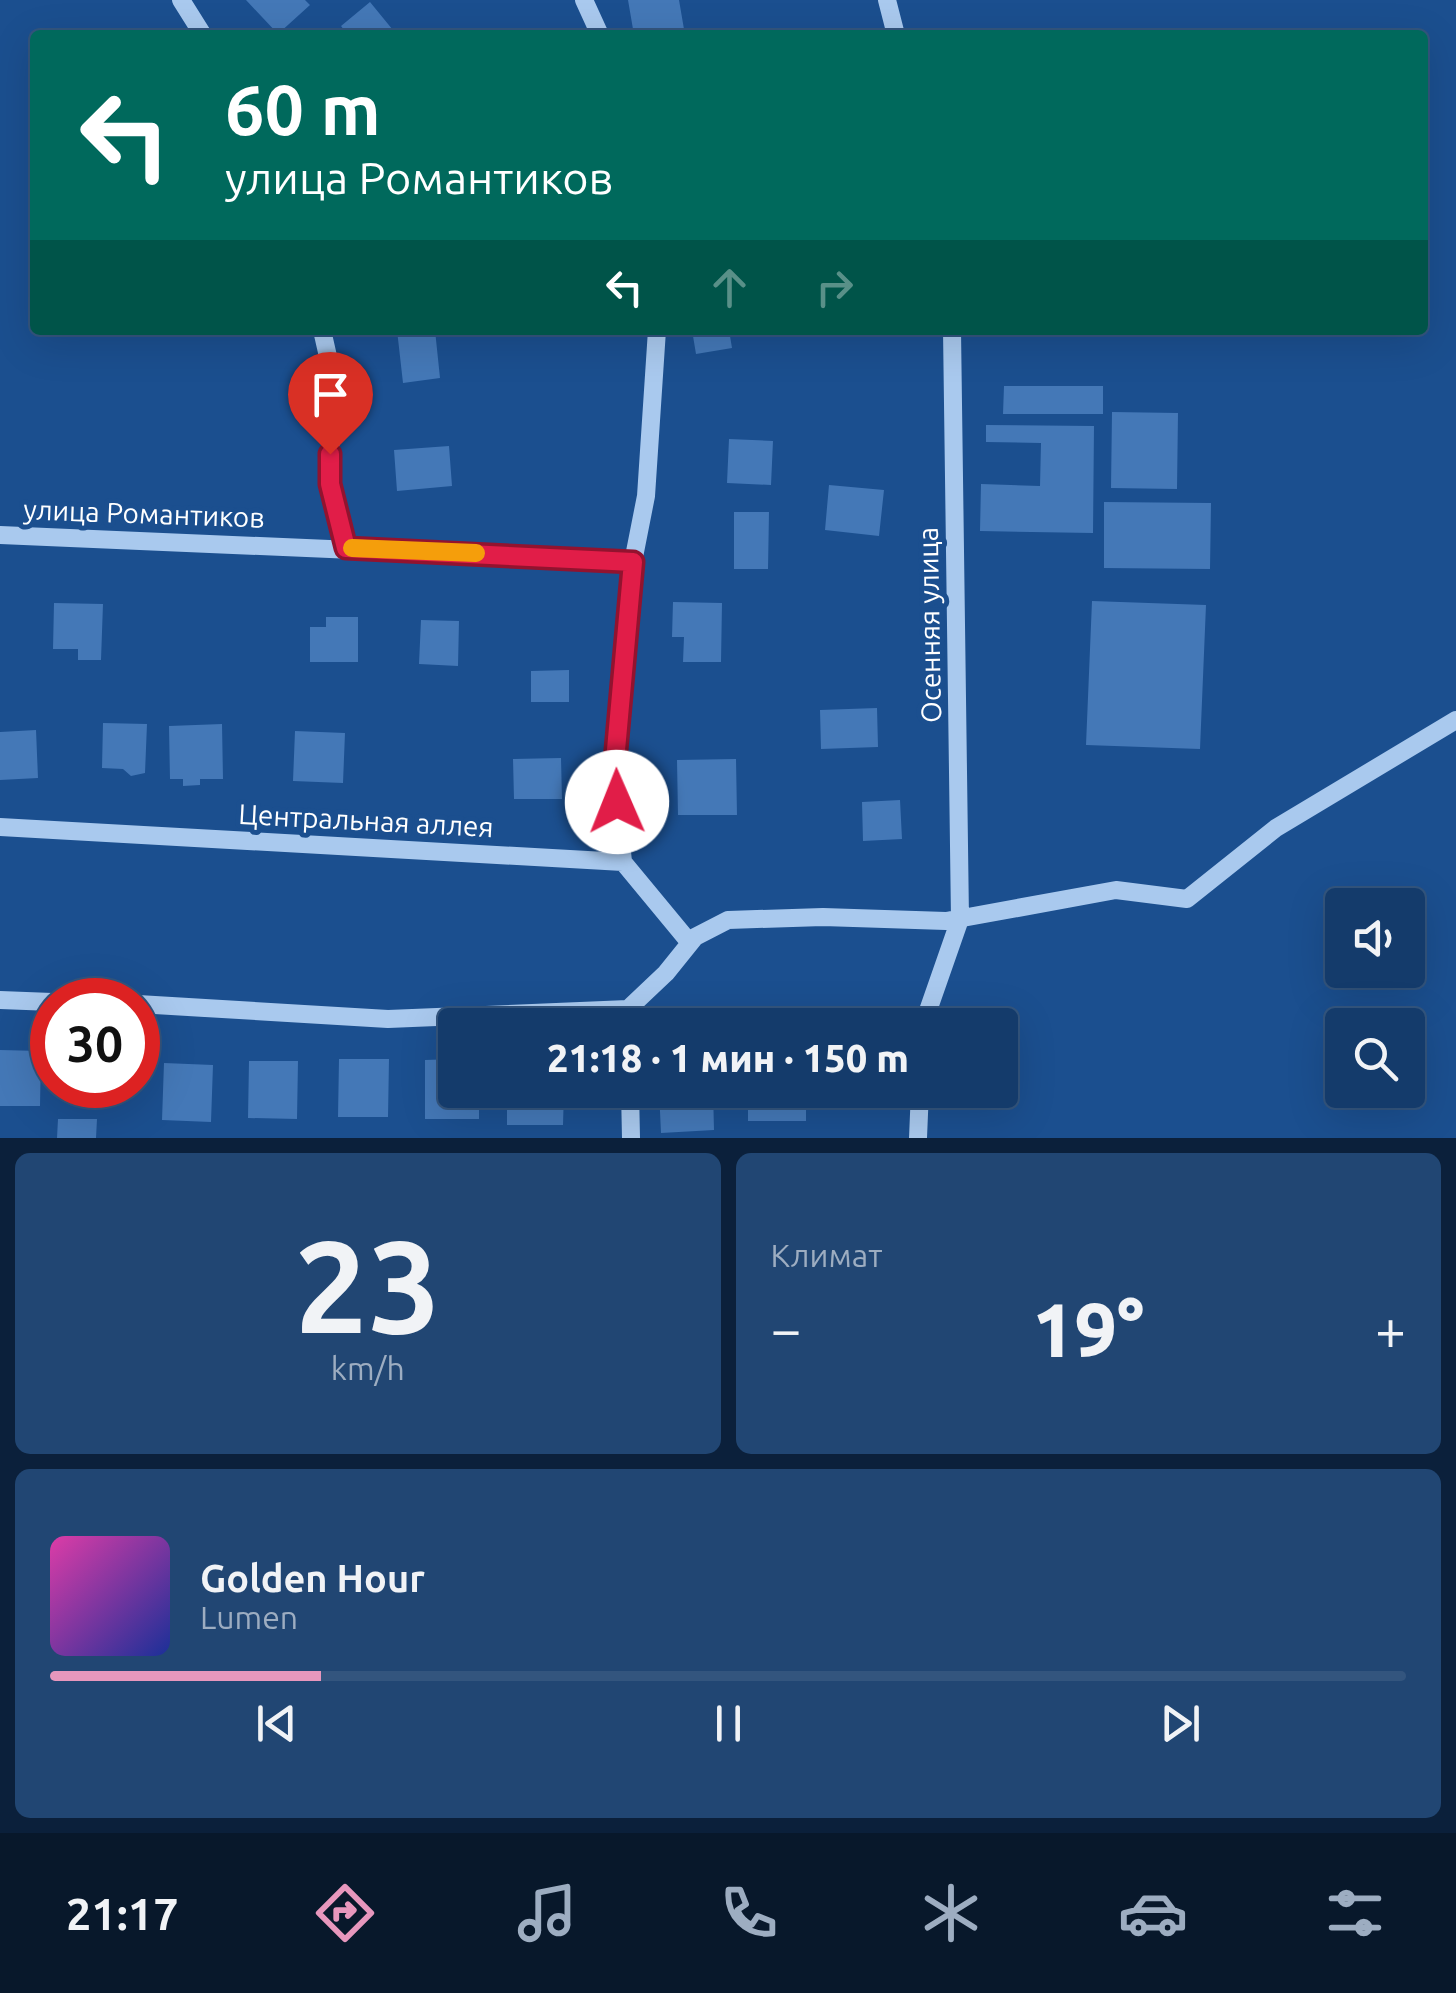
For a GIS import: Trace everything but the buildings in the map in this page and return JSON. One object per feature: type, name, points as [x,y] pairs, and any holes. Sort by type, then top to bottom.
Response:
[{"type":"street","points":[[182,0],[200,30]]},
{"type":"street","points":[[584,0],[598,30]]},
{"type":"street","points":[[887,0],[895,30]]},
{"type":"street","points":[[323,335],[329,360],[330,484],[346,548]]},
{"type":"street","points":[[656,335],[646,496],[633,562],[614,772],[623,862],[690,943]]},
{"type":"street","name":"Осенняя улица","points":[[952,335],[960,920]]},
{"type":"street","name":"улица Романтиков","points":[[0,535],[633,562]]},
{"type":"street","points":[[636,1008],[695,937],[728,920],[960,920],[1116,890],[1186,899],[1276,828],[1456,720]]},
{"type":"street","name":"Центральная аллея","points":[[0,827],[623,862]]},
{"type":"street","points":[[929,1008],[960,920]]},
{"type":"street","points":[[0,1000],[30,1001]]},
{"type":"street","points":[[160,1005],[438,1019]]},
{"type":"street","points":[[630,1108],[631,1138]]},
{"type":"street","points":[[918,1138],[919,1108]]},
{"type":"slow traffic","points":[[352,548],[476,553]]},
{"type":"route","points":[[330,454],[330,484],[346,548],[633,562],[614,772],[617,802]]}]
